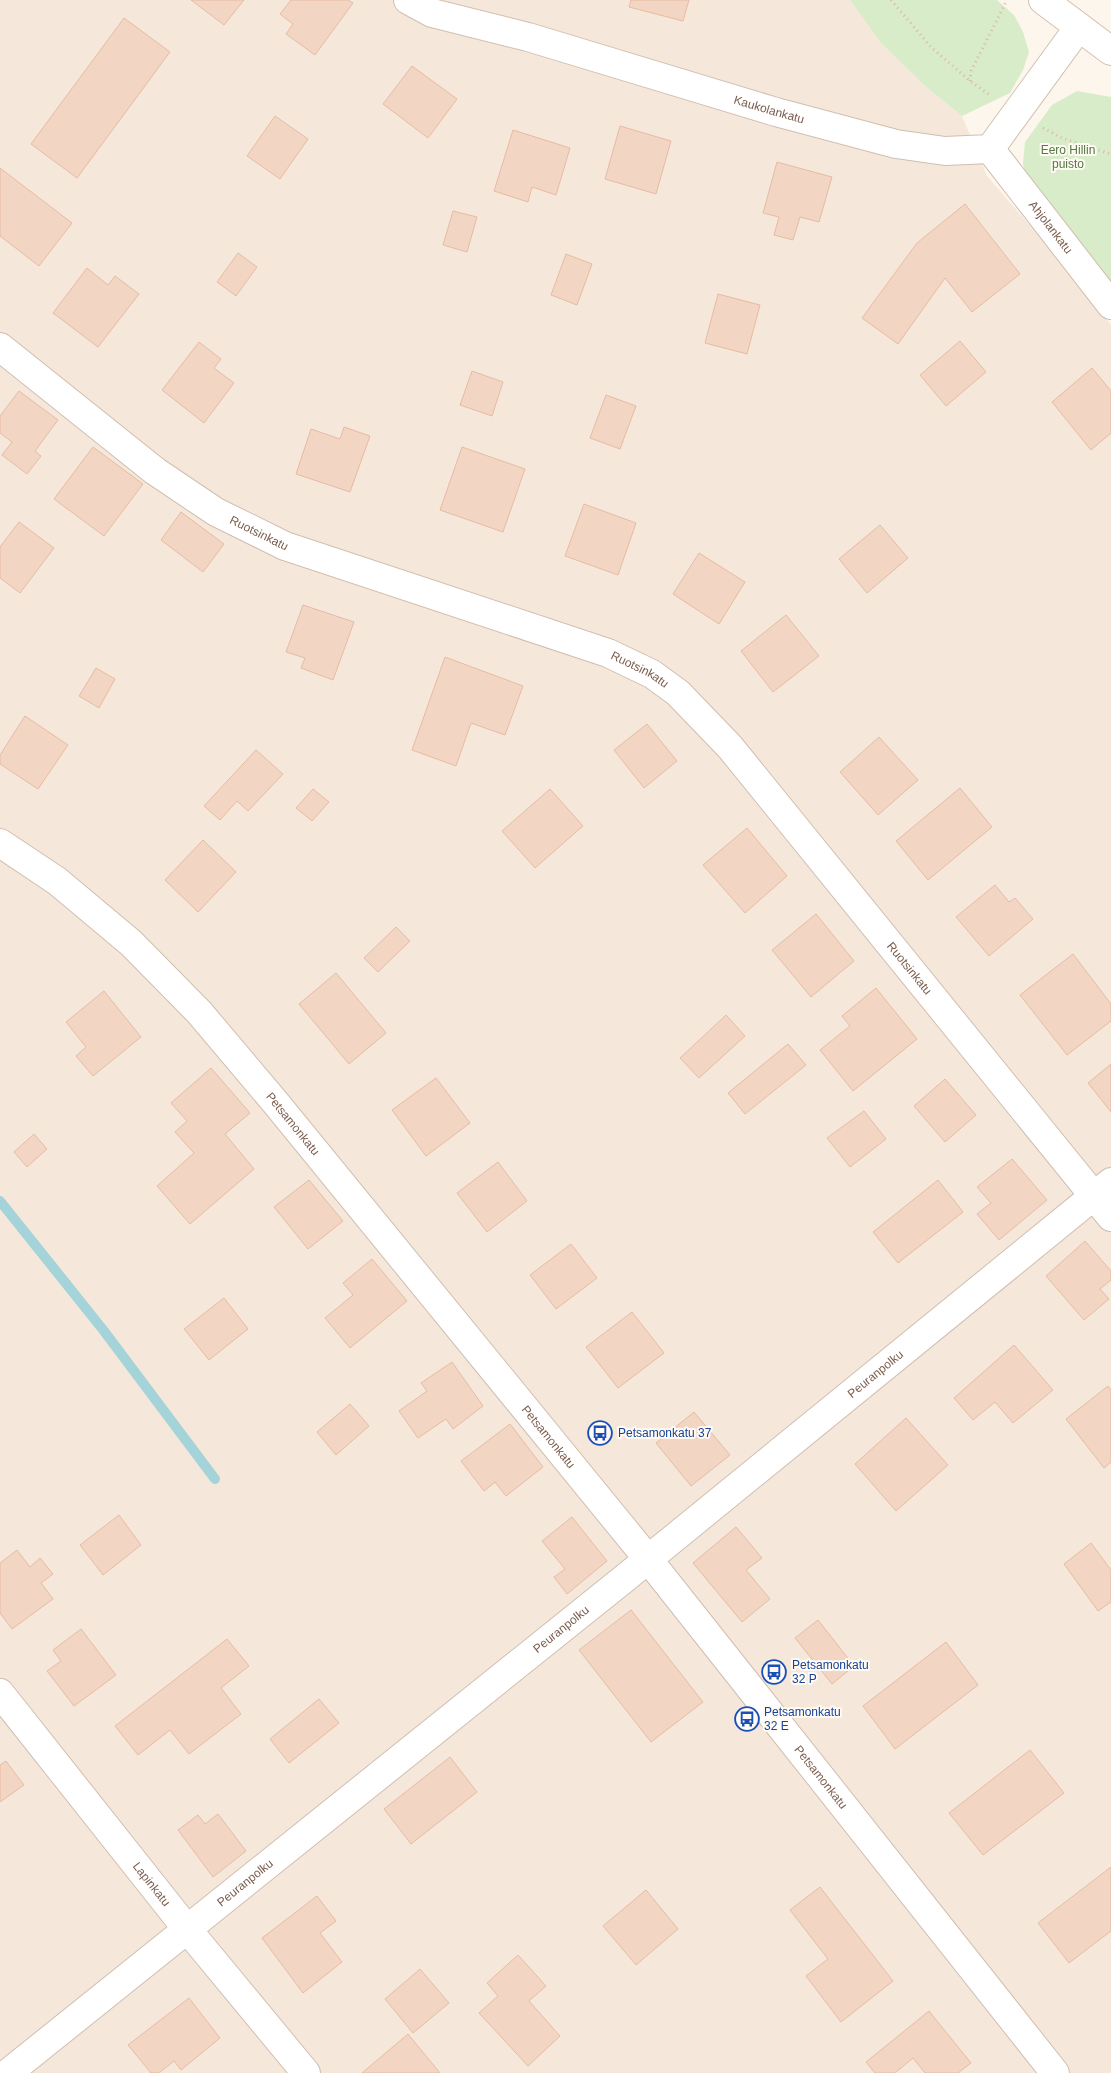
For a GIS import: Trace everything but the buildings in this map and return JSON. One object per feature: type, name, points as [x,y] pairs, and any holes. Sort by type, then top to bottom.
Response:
[{"type":"street","name":"Kaukolankatu","points":[[408,0],[432,13],[528,37],[776,112],[896,144],[945,151],[990,149]]},
{"type":"street","points":[[1043,0],[1111,50]]},
{"type":"street","points":[[990,149],[1079,27]]},
{"type":"street","name":"Ahjolankatu","points":[[990,149],[1111,305]]},
{"type":"street","name":"Ruotsinkatu","points":[[0,347],[155,471],[216,512],[285,546],[608,653],[652,674],[678,693],[730,747],[1102,1189],[1111,1217]]},
{"type":"street","name":"Petsamonkatu","points":[[0,843],[57,881],[131,943],[199,1012],[275,1102],[648,1559],[1055,2073]]},
{"type":"street","name":"Peuranpolku","points":[[8,2073],[648,1559],[1102,1189]]},
{"type":"street","name":"Lapinkatu","points":[[0,1693],[187,1928],[306,2073]]},
{"type":"path","points":[[970,81],[971,71],[1007,0]]},
{"type":"shaded area","points":[[0,0],[850,0],[880,42],[925,86],[962,116],[987,176],[1083,287],[1111,325],[1111,2073],[0,2073]]},
{"type":"green space","points":[[850,0],[997,0],[1014,15],[1023,32],[1029,52],[1023,70],[1010,93],[962,116],[925,86],[880,42]]},
{"type":"green space","name":"Eero Hillin puisto","points":[[1077,91],[1111,97],[1111,299],[1028,190],[1023,163],[1025,142],[1052,105]]},
{"type":"waterway","points":[[0,1201],[104,1331],[215,1479]]},
{"type":"place","name":"Petsamonkatu 37","points":[[600,1433]]},
{"type":"place","name":"Petsamonkatu 32 P","points":[[774,1672]]},
{"type":"place","name":"Petsamonkatu 32 E","points":[[747,1719]]}]
